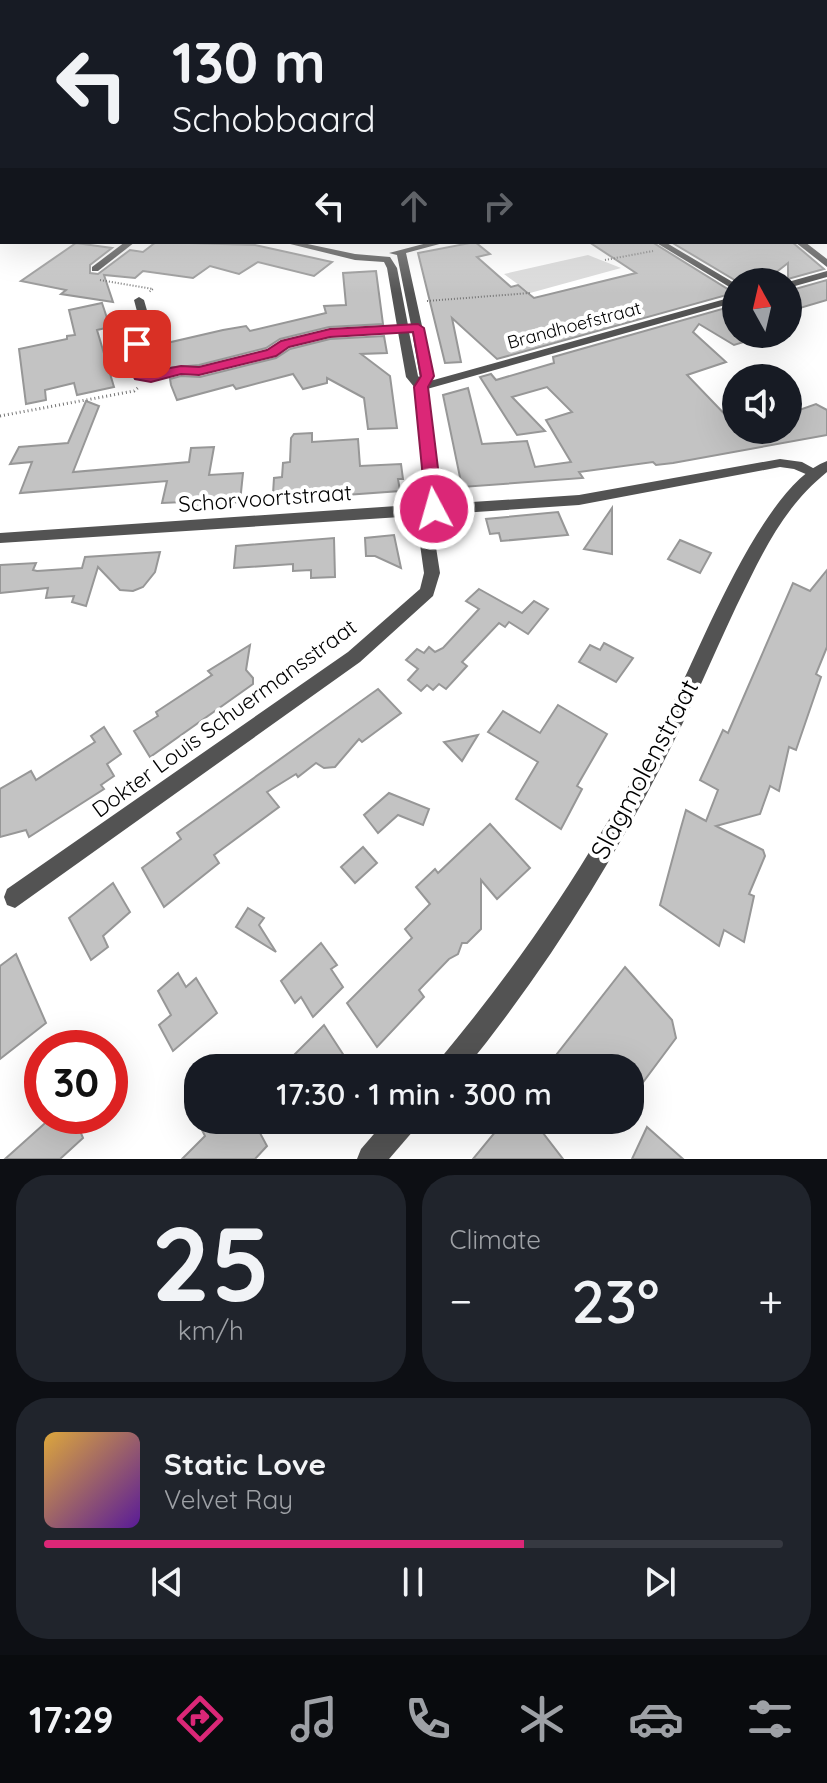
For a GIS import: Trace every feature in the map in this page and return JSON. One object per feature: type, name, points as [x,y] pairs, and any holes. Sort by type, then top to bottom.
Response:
[{"type":"street","points":[[95,269],[128,244]]},
{"type":"street","points":[[295,244],[406,267]]},
{"type":"street","points":[[389,263],[401,251],[434,244]]},
{"type":"street","points":[[659,244],[722,280]]},
{"type":"street","points":[[802,244],[827,264]]},
{"type":"street","points":[[389,263],[412,377],[421,387],[427,376],[401,251]]},
{"type":"street","points":[[802,282],[825,276]]},
{"type":"street","points":[[139,300],[145,321],[129,325],[137,344],[128,353],[139,376],[151,378],[181,370],[199,371],[271,353],[285,344],[330,333],[418,328]]},
{"type":"street","name":"Brandhoefstraat","points":[[421,387],[722,303]]},
{"type":"street","name":"Dokter Louis Schuermansstraat","points":[[15,897],[354,657],[427,592],[432,573],[423,518],[430,509],[421,387]]},
{"type":"street","name":"Schorvoortstraat","points":[[0,538],[579,500],[780,463],[821,469]]},
{"type":"street","name":"Slagmolenstraat","points":[[460,1054],[544,943],[598,860],[657,753],[767,526],[794,492],[821,469]]},
{"type":"street","points":[[371,1159],[392,1134]]},
{"type":"path","points":[[605,260],[659,244]]},
{"type":"path","points":[[95,269],[88,278],[153,289],[139,300]]},
{"type":"path","points":[[412,302],[530,293]]},
{"type":"path","points":[[0,416],[134,391],[151,378]]},
{"type":"shaded area","points":[[588,255],[621,268],[530,293],[504,274]]},
{"type":"building","points":[[75,244],[112,248],[90,265],[90,273],[98,274],[130,250],[143,252],[153,244],[255,245],[332,262],[314,276],[258,262],[239,274],[210,266],[193,278],[143,271],[135,278],[104,275],[113,302],[61,294],[66,290],[21,281]]},
{"type":"building","points":[[478,244],[490,254],[477,257],[511,287],[518,285],[534,298],[636,273],[592,244],[655,244],[722,286],[722,296],[497,359],[452,318],[461,362],[445,363],[418,253]]},
{"type":"building","points":[[674,244],[794,244],[824,269],[802,275],[802,268],[788,268],[788,263],[782,268],[722,268],[722,272]]},
{"type":"building","points":[[376,271],[383,324],[329,327],[280,339],[266,348],[199,365],[165,368],[156,349],[169,346],[167,343],[223,330],[246,326],[250,331],[326,313],[324,306],[346,305],[343,273]]},
{"type":"building","points":[[827,280],[827,300],[802,307],[802,287]]},
{"type":"building","points":[[102,303],[110,327],[97,330],[114,387],[77,395],[74,383],[45,390],[46,400],[26,404],[19,349],[75,335],[69,310]]},
{"type":"building","points":[[722,309],[722,338],[699,324],[693,332],[726,362],[687,375],[722,411],[722,444],[778,444],[673,463],[656,465],[653,462],[579,472],[583,478],[462,487],[443,395],[468,388],[482,444],[527,441],[535,467],[571,462],[546,420],[572,412],[547,387],[512,397],[545,431],[517,435],[480,377],[491,374],[496,380],[554,363],[553,357]]},
{"type":"building","points":[[384,336],[387,353],[361,354],[390,376],[397,428],[368,429],[364,398],[327,378],[327,383],[303,389],[293,374],[177,400],[171,385],[170,379],[200,377],[276,358],[290,349],[330,339]]},
{"type":"building","points":[[86,401],[99,406],[73,472],[189,462],[191,448],[214,447],[209,475],[243,473],[240,502],[183,506],[184,502],[162,503],[167,481],[20,493],[32,462],[10,464],[19,447],[68,443]]},
{"type":"building","points":[[816,404],[827,410],[827,435],[802,440],[802,409]]},
{"type":"building","points":[[312,433],[312,442],[358,439],[360,466],[401,464],[403,479],[398,479],[400,491],[291,499],[291,493],[273,494],[274,478],[282,477],[283,463],[290,462],[291,438],[294,434]]},
{"type":"building","points":[[612,508],[612,554],[584,549]]},
{"type":"building","points":[[558,512],[568,535],[501,541],[499,533],[490,534],[486,519]]},
{"type":"building","points":[[394,535],[401,568],[375,556],[366,556],[365,538]]},
{"type":"building","points":[[334,538],[335,577],[311,578],[311,570],[293,571],[293,564],[234,568],[236,546]]},
{"type":"building","points":[[680,540],[711,553],[700,573],[668,559]]},
{"type":"building","points":[[160,552],[155,572],[143,587],[133,591],[120,590],[98,567],[86,606],[72,602],[74,596],[46,598],[48,588],[0,593],[0,565],[36,563],[33,570],[37,571],[82,568],[85,557]]},
{"type":"building","points":[[827,570],[827,647],[816,674],[821,677],[796,750],[789,747],[779,791],[770,786],[760,814],[716,826],[763,850],[765,856],[749,894],[754,896],[744,942],[724,930],[719,946],[660,905],[686,810],[706,821],[718,790],[700,780],[723,730],[728,733],[793,583],[810,591]]},
{"type":"building","points":[[479,589],[522,613],[534,601],[548,609],[528,634],[509,622],[505,627],[499,623],[462,662],[467,666],[446,689],[439,684],[433,690],[427,685],[421,691],[408,680],[418,669],[406,660],[417,649],[424,653],[429,647],[435,652],[443,648],[479,609],[466,601]]},
{"type":"building","points":[[604,643],[633,658],[616,682],[579,662],[590,645],[600,650]]},
{"type":"building","points":[[250,645],[246,670],[253,678],[253,684],[150,757],[134,731],[158,716],[156,712],[212,675],[208,671]]},
{"type":"building","points":[[378,689],[401,713],[362,742],[359,739],[335,767],[324,768],[316,763],[298,777],[296,774],[267,792],[279,807],[214,855],[219,863],[164,907],[142,868],[181,839],[177,833]]},
{"type":"building","points":[[558,705],[607,734],[577,786],[582,789],[561,829],[516,799],[538,762],[488,732],[503,711],[540,733]]},
{"type":"building","points":[[104,727],[121,754],[107,764],[114,776],[101,785],[104,789],[29,837],[26,830],[0,837],[0,789],[31,771],[36,780],[95,742],[91,736]]},
{"type":"building","points":[[478,735],[462,761],[444,742]]},
{"type":"building","points":[[389,793],[429,809],[423,825],[398,815],[378,833],[364,815]]},
{"type":"building","points":[[490,824],[530,868],[497,899],[481,880],[481,929],[467,943],[462,943],[458,954],[449,959],[419,990],[424,997],[377,1047],[347,1003],[412,938],[405,929],[430,904],[416,887],[435,869],[438,873]]},
{"type":"building","points":[[363,847],[377,863],[355,883],[341,867]]},
{"type":"building","points":[[113,883],[130,912],[103,936],[108,947],[91,960],[69,918]]},
{"type":"building","points":[[248,908],[264,918],[259,925],[276,952],[236,927]]},
{"type":"building","points":[[321,943],[337,965],[331,969],[343,987],[313,1017],[301,997],[295,1003],[281,981]]},
{"type":"building","points":[[16,954],[46,1023],[37,1030],[24,1030],[24,1040],[0,1059],[0,966]]},
{"type":"building","points":[[625,967],[672,1020],[676,1038],[644,1081],[644,1054],[557,1054]]},
{"type":"building","points":[[178,973],[186,987],[196,978],[217,1013],[173,1051],[159,1025],[171,1015],[158,991]]},
{"type":"building","points":[[324,1025],[343,1054],[295,1054]]},
{"type":"building","points":[[647,1127],[683,1159],[632,1159]]},
{"type":"building","points":[[33,1134],[81,1134],[83,1138],[60,1159],[5,1159]]},
{"type":"building","points":[[261,1134],[267,1146],[255,1159],[182,1159],[205,1136]]},
{"type":"building","points":[[494,1134],[544,1134],[563,1159],[473,1159]]},
{"type":"route","points":[[137,344],[128,353],[139,376],[151,378],[181,370],[199,371],[271,353],[285,344],[330,333],[418,328],[427,376],[421,387],[434,509]]}]
